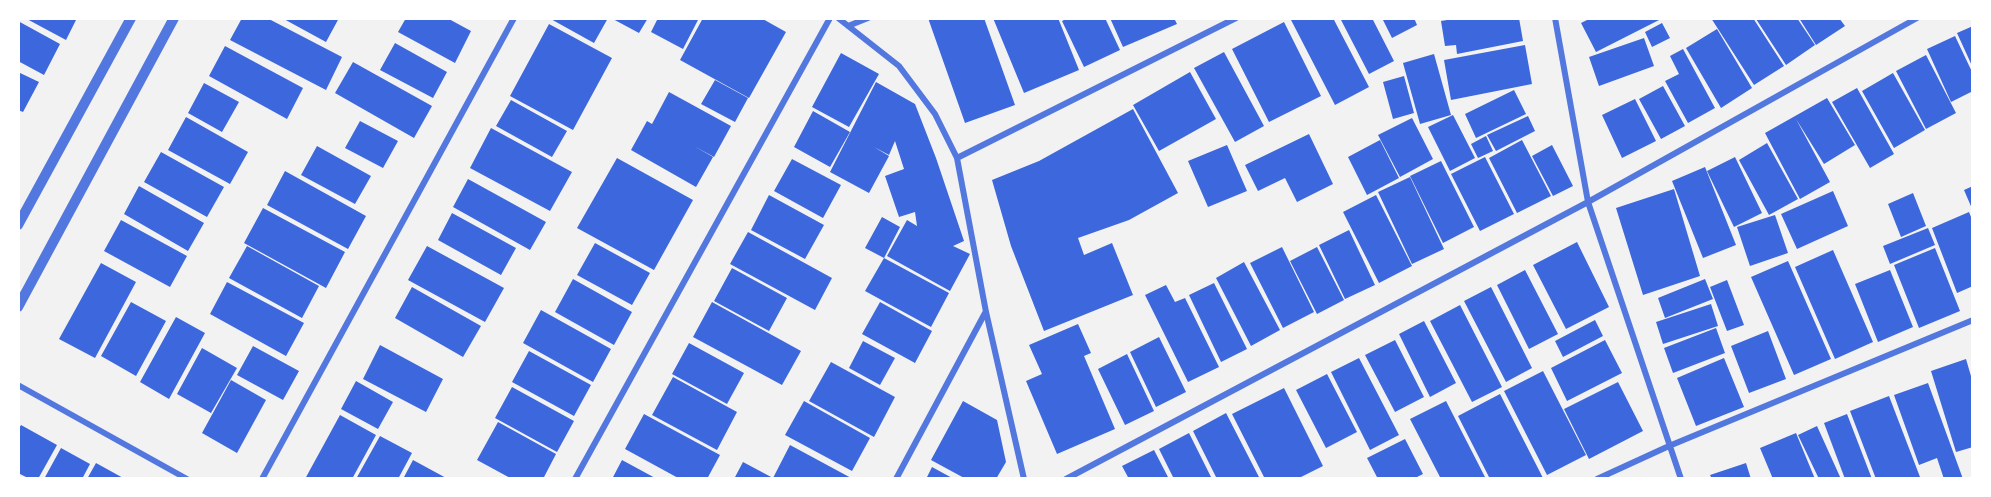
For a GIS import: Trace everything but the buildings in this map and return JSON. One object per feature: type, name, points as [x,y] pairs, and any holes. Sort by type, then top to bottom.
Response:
[{"type":"street","points":[[18,225],[131,18]]},
{"type":"street","points":[[18,307],[174,18]]},
{"type":"street","points":[[262,479],[514,18]]},
{"type":"street","points":[[575,479],[830,18]]},
{"type":"street","points":[[838,18],[899,66],[935,114],[957,158],[986,312],[1024,479]]},
{"type":"street","points":[[848,26],[868,18]]},
{"type":"street","points":[[957,158],[1236,18]]},
{"type":"street","points":[[1555,18],[1588,202],[1681,479]]},
{"type":"street","points":[[1066,479],[1588,202],[1917,18]]},
{"type":"street","points":[[896,479],[986,312]]},
{"type":"street","points":[[1597,479],[1669,446],[1973,320]]},
{"type":"street","points":[[18,385],[187,479]]}]
